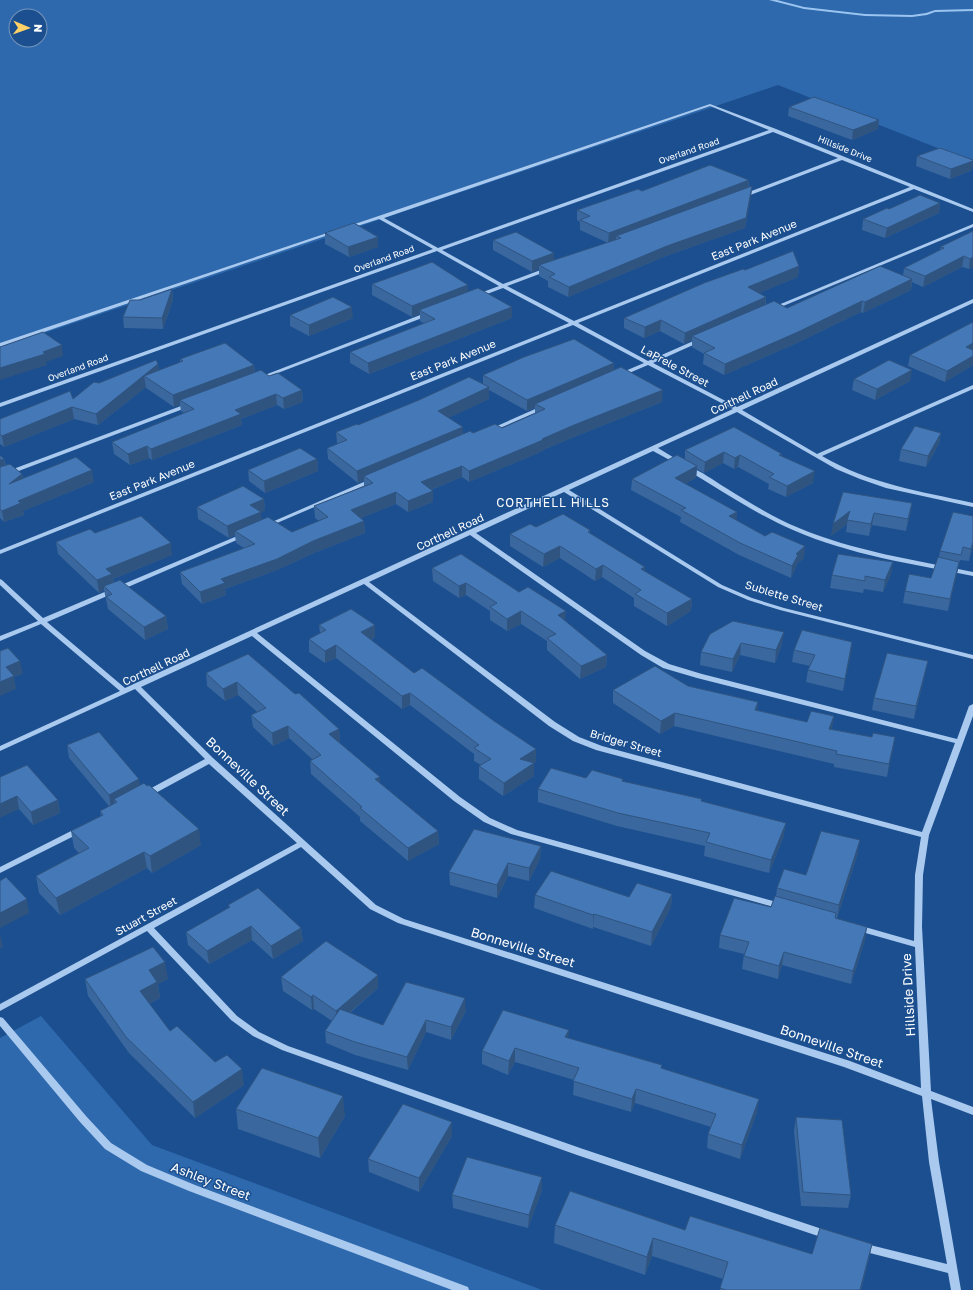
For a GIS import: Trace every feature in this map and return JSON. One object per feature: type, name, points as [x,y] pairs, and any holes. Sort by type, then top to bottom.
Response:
[{"type":"street","name":"Hillside Drive","points":[[379,217],[710,105],[973,211]]},
{"type":"street","name":"Overland Road","points":[[0,405],[774,130]]},
{"type":"street","points":[[734,199],[842,158]]},
{"type":"street","name":"East Park Avenue","points":[[0,552],[914,187]]},
{"type":"street","name":"LaPrele Street","points":[[379,217],[436,250],[648,364],[738,410],[838,468],[874,482],[973,505]]},
{"type":"street","points":[[0,345],[379,217]]},
{"type":"street","points":[[769,310],[973,225]]},
{"type":"street","points":[[473,297],[553,267]]},
{"type":"street","name":"Corthell Road","points":[[0,749],[655,449],[973,301]]},
{"type":"street","points":[[251,381],[436,311]]},
{"type":"street","points":[[613,378],[705,338]]},
{"type":"street","points":[[817,456],[973,387]]},
{"type":"street","points":[[0,476],[192,403]]},
{"type":"street","points":[[484,433],[549,406]]},
{"type":"street","points":[[655,449],[770,516],[796,529],[862,550],[973,574]]},
{"type":"street","points":[[263,527],[381,477]]},
{"type":"street","name":"Sublette Street","points":[[565,490],[720,586],[750,599],[782,609],[973,656]]},
{"type":"street","points":[[0,639],[248,533]]},
{"type":"street","points":[[472,533],[643,652],[666,666],[959,742]]},
{"type":"street","points":[[0,581],[42,621],[125,692]]},
{"type":"street","name":"Bridger Street","points":[[365,582],[550,722],[576,739],[599,748],[925,835]]},
{"type":"street","points":[[253,633],[402,756],[457,799],[487,820],[514,832],[788,908]]},
{"type":"street","name":"Bonneville Street","points":[[137,687],[210,760],[373,907],[401,921],[743,1030],[926,1092],[973,1111]]},
{"type":"street","name":"Hillside Drive","points":[[956,1290],[934,1162],[926,1092],[919,945],[919,875],[925,835],[973,706]]},
{"type":"street","points":[[141,796],[210,760]]},
{"type":"street","points":[[0,870],[86,826]]},
{"type":"street","name":"Stuart Street","points":[[0,1008],[302,843]]},
{"type":"street","points":[[850,926],[919,945]]},
{"type":"street","points":[[148,927],[234,1018],[256,1034],[285,1048],[580,1152],[833,1237]]},
{"type":"street","name":"Ashley Street","points":[[0,1020],[83,1119],[108,1146],[144,1168],[192,1188],[464,1290]]},
{"type":"street","points":[[855,1245],[952,1270]]},
{"type":"shaded area","points":[[0,0],[973,0],[973,162],[778,85],[0,348]]},
{"type":"shaded area","points":[[41,1016],[152,1145],[542,1290],[0,1290],[0,1038]]},
{"type":"building","points":[[814,97],[879,120],[853,130],[789,107]]},
{"type":"building","points":[[940,148],[973,161],[951,169],[917,156]]},
{"type":"building","points":[[710,165],[749,180],[609,233],[580,220],[590,216],[577,210],[638,189],[642,191]]},
{"type":"building","points":[[752,186],[746,218],[667,246],[569,287],[549,277],[555,274],[539,265],[621,238],[616,236]]},
{"type":"building","points":[[920,195],[940,203],[887,228],[863,219],[887,208],[889,209]]},
{"type":"building","points":[[354,223],[378,237],[348,247],[325,233]]},
{"type":"building","points":[[973,231],[973,257],[970,259],[964,256],[925,276],[904,268],[944,248],[940,247]]},
{"type":"building","points":[[516,232],[554,253],[532,261],[493,240]]},
{"type":"building","points":[[793,251],[799,266],[748,287],[766,297],[685,333],[661,320],[645,327],[624,318],[704,283],[743,269],[745,270]]},
{"type":"building","points":[[432,262],[468,285],[412,306],[372,284],[416,268]]},
{"type":"building","points":[[880,266],[912,279],[865,302],[862,301],[798,332],[725,364],[704,353],[715,348],[692,336],[774,301],[787,308]]},
{"type":"building","points":[[478,288],[512,307],[368,363],[350,352],[435,319],[419,310]]},
{"type":"building","points":[[172,289],[162,318],[123,317],[130,300],[140,300]]},
{"type":"building","points":[[333,297],[352,307],[309,325],[290,315]]},
{"type":"building","points":[[973,322],[973,343],[966,347],[973,350],[973,356],[947,371],[910,355]]},
{"type":"building","points":[[43,332],[62,345],[43,352],[45,354],[0,368],[0,347]]},
{"type":"building","points":[[574,339],[614,363],[527,400],[483,375],[524,357]]},
{"type":"building","points":[[225,343],[254,365],[173,395],[144,376],[183,361],[180,359]]},
{"type":"building","points":[[156,360],[158,364],[96,414],[72,407],[2,436],[0,434],[0,419],[70,391],[73,399],[94,382],[99,383]]},
{"type":"building","points":[[889,360],[912,370],[877,389],[854,379]]},
{"type":"building","points":[[621,367],[663,390],[574,425],[542,439],[543,440],[469,471],[462,466],[421,482],[433,491],[408,501],[396,492],[351,510],[364,521],[313,541],[277,559],[221,579],[225,583],[200,592],[180,572],[255,544],[235,531],[268,517],[292,532],[328,517],[314,506],[373,483],[364,476],[470,431],[473,433],[495,424],[502,428],[545,409],[535,404]]},
{"type":"building","points":[[261,370],[269,376],[278,373],[302,390],[283,398],[276,394],[235,410],[241,414],[151,449],[147,446],[128,454],[112,442],[194,409],[180,400]]},
{"type":"building","points":[[469,377],[489,387],[438,411],[463,427],[357,471],[327,448],[347,440],[336,432],[357,424],[358,425],[419,400]]},
{"type":"building","points":[[915,426],[941,433],[928,456],[901,449]]},
{"type":"building","points":[[734,427],[782,454],[779,455],[815,471],[787,486],[769,477],[774,474],[740,455],[735,458],[724,452],[705,462],[685,450]]},
{"type":"building","points":[[300,448],[317,459],[264,481],[248,470]]},
{"type":"building","points":[[677,455],[697,466],[675,478],[737,512],[729,516],[765,536],[772,532],[805,546],[796,554],[798,555],[792,566],[740,543],[681,510],[686,508],[632,479]]},
{"type":"building","points":[[76,457],[92,470],[18,501],[21,503],[2,511],[0,509],[0,467],[10,464],[22,474],[9,484]]},
{"type":"building","points":[[243,486],[264,499],[250,505],[261,512],[227,526],[197,507]]},
{"type":"building","points":[[843,492],[912,503],[908,519],[874,513],[871,524],[847,520],[850,511],[833,524]]},
{"type":"building","points":[[953,512],[973,516],[973,542],[971,549],[963,547],[961,555],[940,551]]},
{"type":"building","points":[[563,514],[590,530],[588,532],[645,567],[641,569],[692,599],[667,613],[635,594],[641,590],[603,565],[596,569],[560,546],[544,554],[510,534],[530,524],[536,527]]},
{"type":"building","points":[[141,516],[171,543],[106,569],[112,574],[97,580],[56,542],[90,529],[95,533]]},
{"type":"building","points":[[461,554],[519,592],[528,587],[566,611],[558,615],[607,655],[581,666],[547,638],[556,634],[521,611],[507,619],[490,607],[497,603],[466,583],[459,586],[432,568]]},
{"type":"building","points":[[838,554],[893,562],[885,580],[865,576],[865,581],[832,575]]},
{"type":"building","points":[[938,557],[959,562],[950,599],[905,591],[909,574],[931,578]]},
{"type":"building","points":[[120,580],[166,616],[144,627],[106,597],[112,594],[104,586]]},
{"type":"building","points":[[351,609],[375,625],[361,632],[414,673],[422,668],[494,721],[536,749],[520,759],[534,763],[504,783],[479,766],[491,759],[474,748],[479,745],[410,693],[402,696],[336,645],[325,651],[309,639],[326,630],[319,625]]},
{"type":"building","points":[[733,621],[784,632],[776,650],[741,643],[733,659],[701,652],[710,634]]},
{"type":"building","points":[[802,630],[852,642],[845,679],[808,670],[815,655],[794,650]]},
{"type":"building","points":[[8,648],[20,661],[6,667],[14,676],[0,682],[0,651]]},
{"type":"building","points":[[887,653],[928,661],[916,706],[874,698]]},
{"type":"building","points":[[248,654],[295,694],[299,693],[339,729],[329,734],[380,777],[375,779],[438,831],[408,848],[360,808],[362,807],[310,761],[321,755],[288,726],[272,733],[251,715],[266,708],[237,682],[223,689],[206,673]]},
{"type":"building","points":[[655,666],[688,686],[758,702],[755,710],[807,722],[811,711],[834,716],[829,729],[872,737],[873,733],[895,737],[889,764],[836,754],[837,751],[675,713],[661,721],[613,690]]},
{"type":"building","points":[[99,732],[139,779],[109,795],[67,745]]},
{"type":"building","points":[[27,765],[58,800],[31,812],[17,796],[0,804],[0,777]]},
{"type":"building","points":[[551,768],[586,778],[592,770],[623,779],[622,781],[702,799],[701,801],[786,823],[771,860],[706,842],[710,833],[618,813],[538,789]]},
{"type":"building","points":[[144,783],[147,786],[149,785],[199,829],[150,856],[144,852],[56,898],[36,876],[89,848],[71,831],[103,815],[100,811],[117,802],[114,799]]},
{"type":"building","points":[[474,829],[541,846],[529,868],[508,863],[497,885],[449,872]]},
{"type":"building","points":[[821,831],[860,840],[839,905],[777,888],[784,869],[806,875]]},
{"type":"building","points":[[551,871],[629,897],[637,883],[672,894],[652,932],[594,914],[593,915],[535,895]]},
{"type":"building","points":[[6,877],[27,899],[0,913],[0,881]]},
{"type":"building","points":[[258,888],[301,928],[271,946],[251,926],[207,951],[186,932],[230,907],[228,905]]},
{"type":"building","points":[[775,896],[836,913],[835,918],[867,927],[853,971],[784,952],[779,966],[744,956],[749,942],[720,935],[734,898],[771,907]]},
{"type":"building","points":[[326,941],[378,975],[336,1011],[313,995],[311,997],[281,977]]},
{"type":"building","points":[[153,947],[165,962],[149,970],[157,982],[140,991],[170,1031],[177,1026],[215,1062],[227,1055],[242,1069],[193,1102],[126,1037],[85,979]]},
{"type":"building","points":[[406,982],[465,998],[451,1027],[426,1020],[407,1057],[355,1042],[325,1031],[340,1009],[383,1025]]},
{"type":"building","points":[[503,1010],[569,1030],[565,1037],[662,1065],[661,1068],[759,1099],[742,1145],[708,1134],[716,1114],[636,1089],[632,1099],[573,1081],[579,1068],[515,1048],[509,1061],[482,1051]]},
{"type":"building","points":[[262,1068],[343,1096],[318,1138],[236,1109]]},
{"type":"building","points":[[403,1104],[452,1122],[419,1178],[368,1159]]},
{"type":"building","points":[[796,1117],[842,1120],[851,1195],[803,1192]]},
{"type":"building","points":[[467,1157],[542,1177],[529,1215],[452,1195]]},
{"type":"building","points":[[570,1191],[685,1230],[690,1216],[812,1254],[820,1228],[872,1244],[860,1290],[726,1290],[720,1288],[728,1262],[653,1238],[647,1257],[555,1225]]},
{"type":"waterway","points":[[771,0],[804,8],[865,15],[912,16],[927,14],[935,11],[973,10]]},
{"type":"district","name":"CORTHELL HILLS","points":[[553,503]]}]
